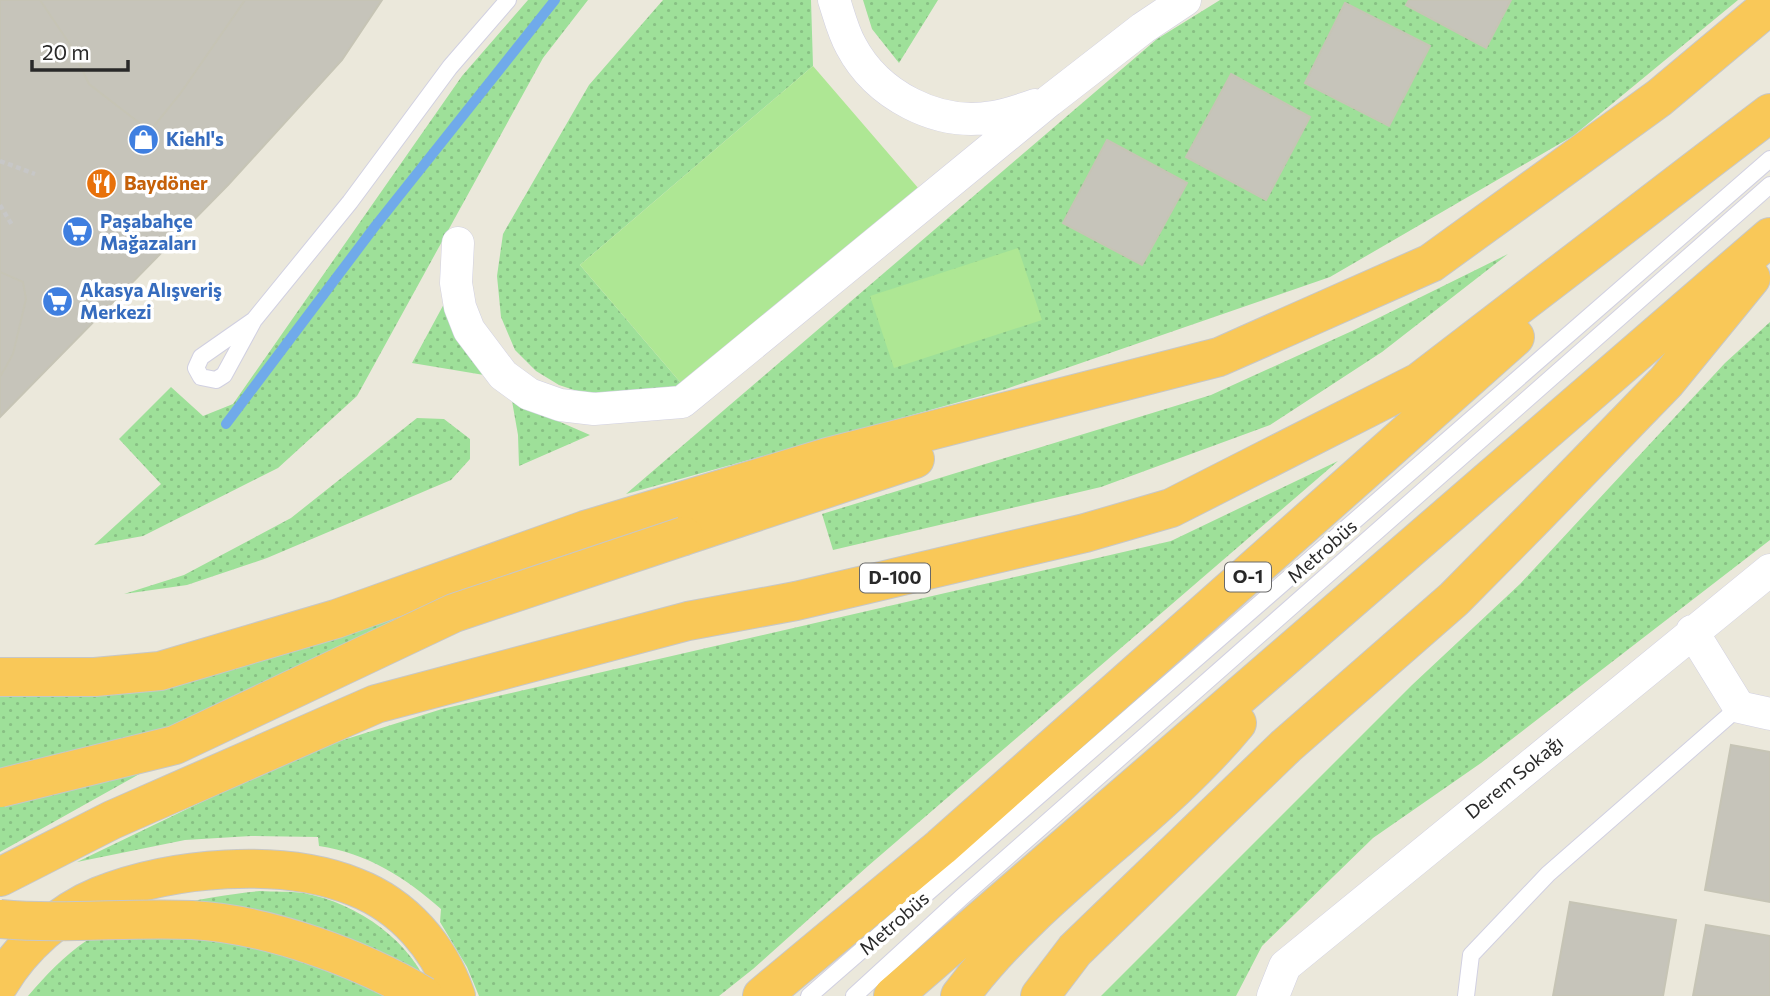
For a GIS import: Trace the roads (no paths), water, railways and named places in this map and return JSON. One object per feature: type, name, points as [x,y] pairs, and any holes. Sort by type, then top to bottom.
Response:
[{"type":"highway","points":[[0,788],[175,745],[454,612],[1219,358],[1431,263],[1659,98],[1770,5]]},
{"type":"highway","name":"O-1","points":[[762,996],[942,847],[1725,149],[1770,113]]},
{"type":"highway","name":"D-100","points":[[0,877],[112,820],[376,704],[688,621],[796,601],[1085,533],[1171,508],[1419,382],[1725,149]]},
{"type":"highway","points":[[893,996],[1770,237]]},
{"type":"highway","points":[[1040,996],[1075,950],[1286,746],[1454,598],[1534,518],[1666,382],[1770,254]]},
{"type":"highway","points":[[0,677],[95,677],[160,670],[336,619],[585,530],[828,457],[1219,358]]},
{"type":"highway","points":[[960,996],[977,973],[1065,883],[1203,765],[1313,632]]},
{"type":"highway","points":[[0,983],[27,947],[63,917],[97,897],[155,878],[209,871],[256,870],[307,874],[355,887],[393,908],[423,934],[447,971],[456,996]]},
{"type":"highway","points":[[0,919],[47,923],[193,920],[324,948],[398,981],[424,996]]},
{"type":"street","points":[[834,0],[851,46],[873,77],[898,97],[923,111],[991,118],[1049,101]]},
{"type":"street","points":[[458,243],[456,283],[460,307],[469,330],[503,375],[530,394],[560,405],[594,409],[682,402],[1049,101],[1143,28],[1185,0]]},
{"type":"street","points":[[940,114],[957,139],[964,160],[955,178]]},
{"type":"street","name":"Derem Sokağı","points":[[1273,996],[1284,966],[1770,570]]},
{"type":"street","points":[[1692,631],[1740,707],[1770,714]]},
{"type":"lane","points":[[254,320],[350,202],[450,67],[508,0]]},
{"type":"lane","name":"Metrobüs","points":[[809,996],[1770,159]]},
{"type":"lane","name":"Metrobüs","points":[[854,996],[962,897],[1770,185]]},
{"type":"lane","points":[[1466,996],[1471,955],[1548,874],[1740,707]]},
{"type":"waterway","points":[[226,424],[376,225],[555,0]]},
{"type":"place","name":"Kiehl's","points":[[143,139]]},
{"type":"place","name":"Baydöner","points":[[101,183]]},
{"type":"place","name":"Paşabahçe Mağazaları","points":[[77,232]]},
{"type":"place","name":"Akasya Alışveriş Merkezi","points":[[57,301]]}]
